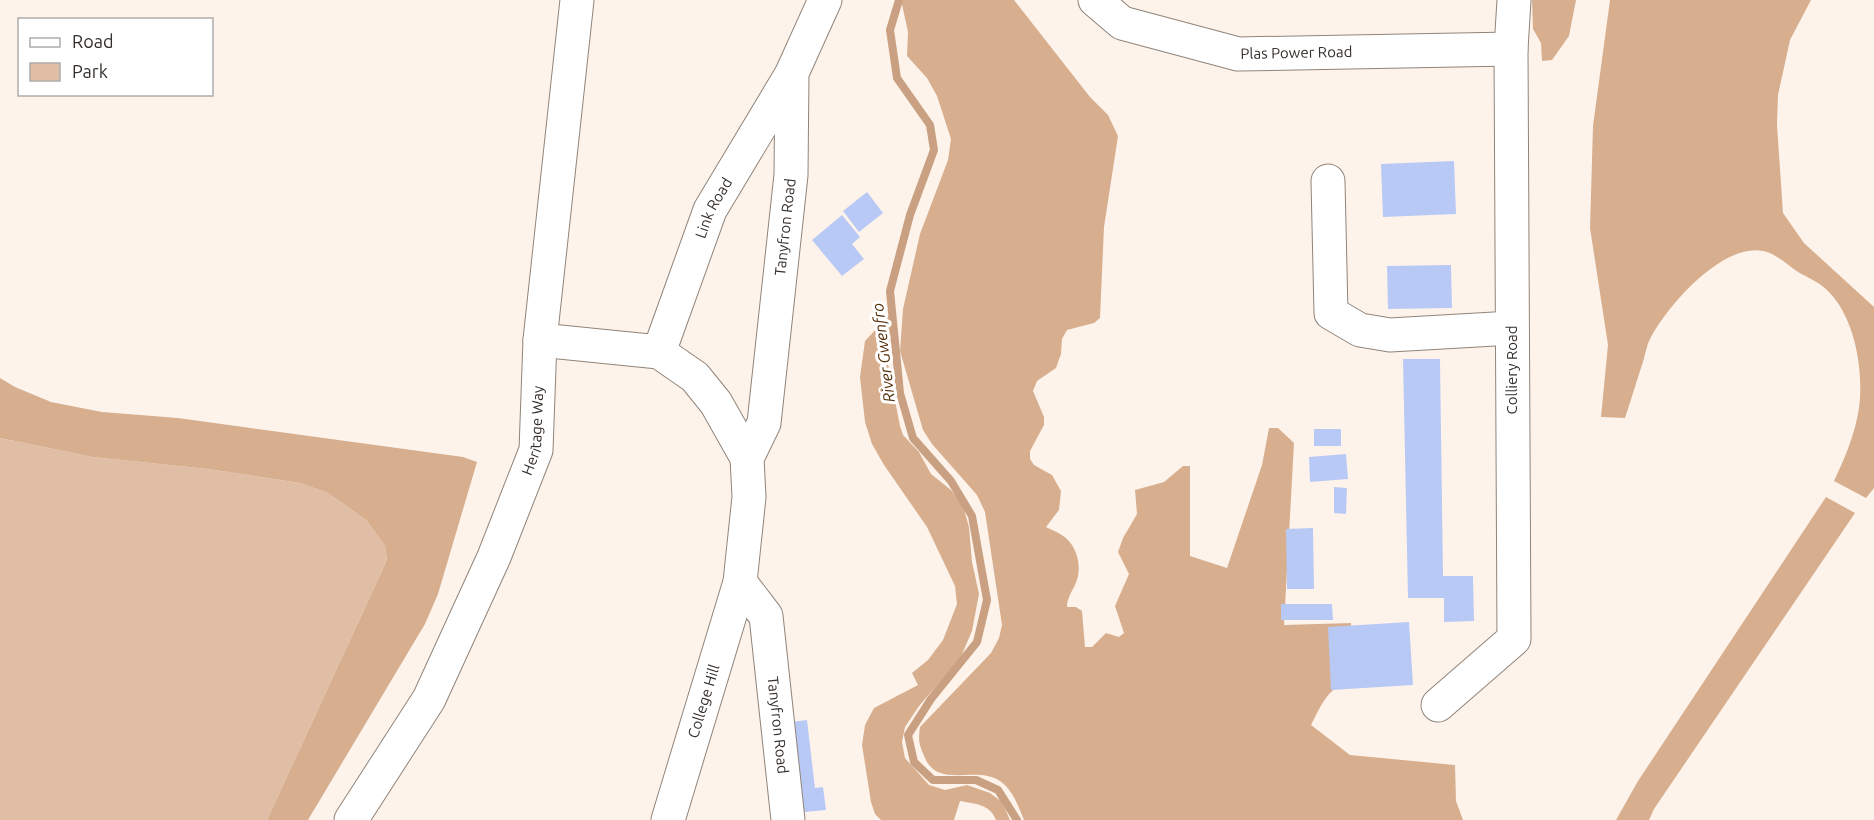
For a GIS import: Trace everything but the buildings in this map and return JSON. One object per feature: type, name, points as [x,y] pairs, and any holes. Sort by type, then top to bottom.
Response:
[{"type":"street","name":"Heritage Way","points":[[351,820],[429,699],[494,557],[536,450],[540,340],[577,0]]},
{"type":"street","name":"Tanyfron Road","points":[[747,458],[764,423],[790,176],[792,73],[825,0]]},
{"type":"street","name":"Plas Power Road","points":[[1095,0],[1122,23],[1238,54],[1511,49]]},
{"type":"street","name":"Colliery Road","points":[[1438,705],[1514,639],[1511,49],[1514,0]]},
{"type":"street","name":"Link Road","points":[[659,352],[710,210],[792,73]]},
{"type":"street","points":[[1328,182],[1331,312],[1360,330],[1390,335],[1512,328]]},
{"type":"street","name":"Tanyfron Road","points":[[540,340],[659,352],[695,377],[716,403],[747,458],[749,497],[740,582],[766,616],[788,820]]},
{"type":"street","name":"College Hill","points":[[668,820],[740,582]]},
{"type":"green space","points":[[0,438],[92,457],[208,469],[300,483],[328,493],[366,520],[385,546],[387,560],[267,820],[0,820]]},
{"type":"shaded area","points":[[901,0],[1014,0],[1090,97],[1108,115],[1118,136],[1104,227],[1100,318],[1094,323],[1067,330],[1062,339],[1061,354],[1056,368],[1037,381],[1033,391],[1044,417],[1044,425],[1030,451],[1030,459],[1034,465],[1052,475],[1061,491],[1059,510],[1046,527],[1067,539],[1077,555],[1079,567],[1077,579],[1067,607],[1076,607],[1082,611],[1085,647],[1092,647],[1106,633],[1119,637],[1124,633],[1115,606],[1129,574],[1118,552],[1137,514],[1135,490],[1164,482],[1183,466],[1190,466],[1190,556],[1227,568],[1262,465],[1269,428],[1278,428],[1294,443],[1284,625],[1351,623],[1351,684],[1343,685],[1331,692],[1311,725],[1350,755],[1455,765],[1456,801],[1463,820],[1024,820],[1012,794],[1000,781],[980,775],[948,775],[931,767],[920,746],[920,727],[991,653],[999,638],[1002,625],[985,512],[977,495],[932,444],[923,430],[900,351],[903,309],[920,234],[948,160],[951,139],[937,96],[927,78],[907,56],[908,32]]},
{"type":"shaded area","points":[[1532,0],[1576,0],[1569,36],[1552,60],[1542,61],[1541,43],[1533,29]]},
{"type":"shaded area","points":[[1610,0],[1811,0],[1790,40],[1778,95],[1777,125],[1783,213],[1804,243],[1874,307],[1874,488],[1866,498],[1834,481],[1849,446],[1859,408],[1860,377],[1851,328],[1836,300],[1826,289],[1768,252],[1747,251],[1730,257],[1697,280],[1669,310],[1650,339],[1625,418],[1601,417],[1608,345],[1590,228],[1593,126]]},
{"type":"shaded area","points":[[892,312],[888,364],[900,426],[903,435],[919,452],[931,474],[951,490],[963,506],[969,527],[972,562],[979,594],[972,631],[960,659],[919,706],[905,727],[902,742],[905,758],[929,785],[945,790],[967,785],[990,793],[1002,802],[1010,820],[996,820],[986,808],[960,801],[954,820],[881,820],[875,814],[871,802],[862,745],[865,725],[874,708],[918,685],[912,673],[928,660],[943,640],[957,604],[955,586],[927,527],[884,465],[872,444],[865,422],[860,377],[865,341]]},
{"type":"shaded area","points":[[0,378],[51,402],[102,412],[178,418],[463,457],[477,462],[438,594],[425,624],[308,820],[267,820],[387,560],[385,546],[366,520],[328,493],[300,483],[208,469],[92,457],[0,438]]},
{"type":"shaded area","points":[[1826,497],[1855,513],[1654,809],[1649,820],[1616,820],[1638,781]]},
{"type":"waterway","name":"River Gwenfro","points":[[899,0],[890,30],[897,78],[930,125],[934,150],[910,215],[890,291],[900,393],[913,438],[951,481],[972,516],[987,600],[977,642],[931,699],[908,735],[914,762],[933,780],[976,780],[998,790],[1017,820]]}]
